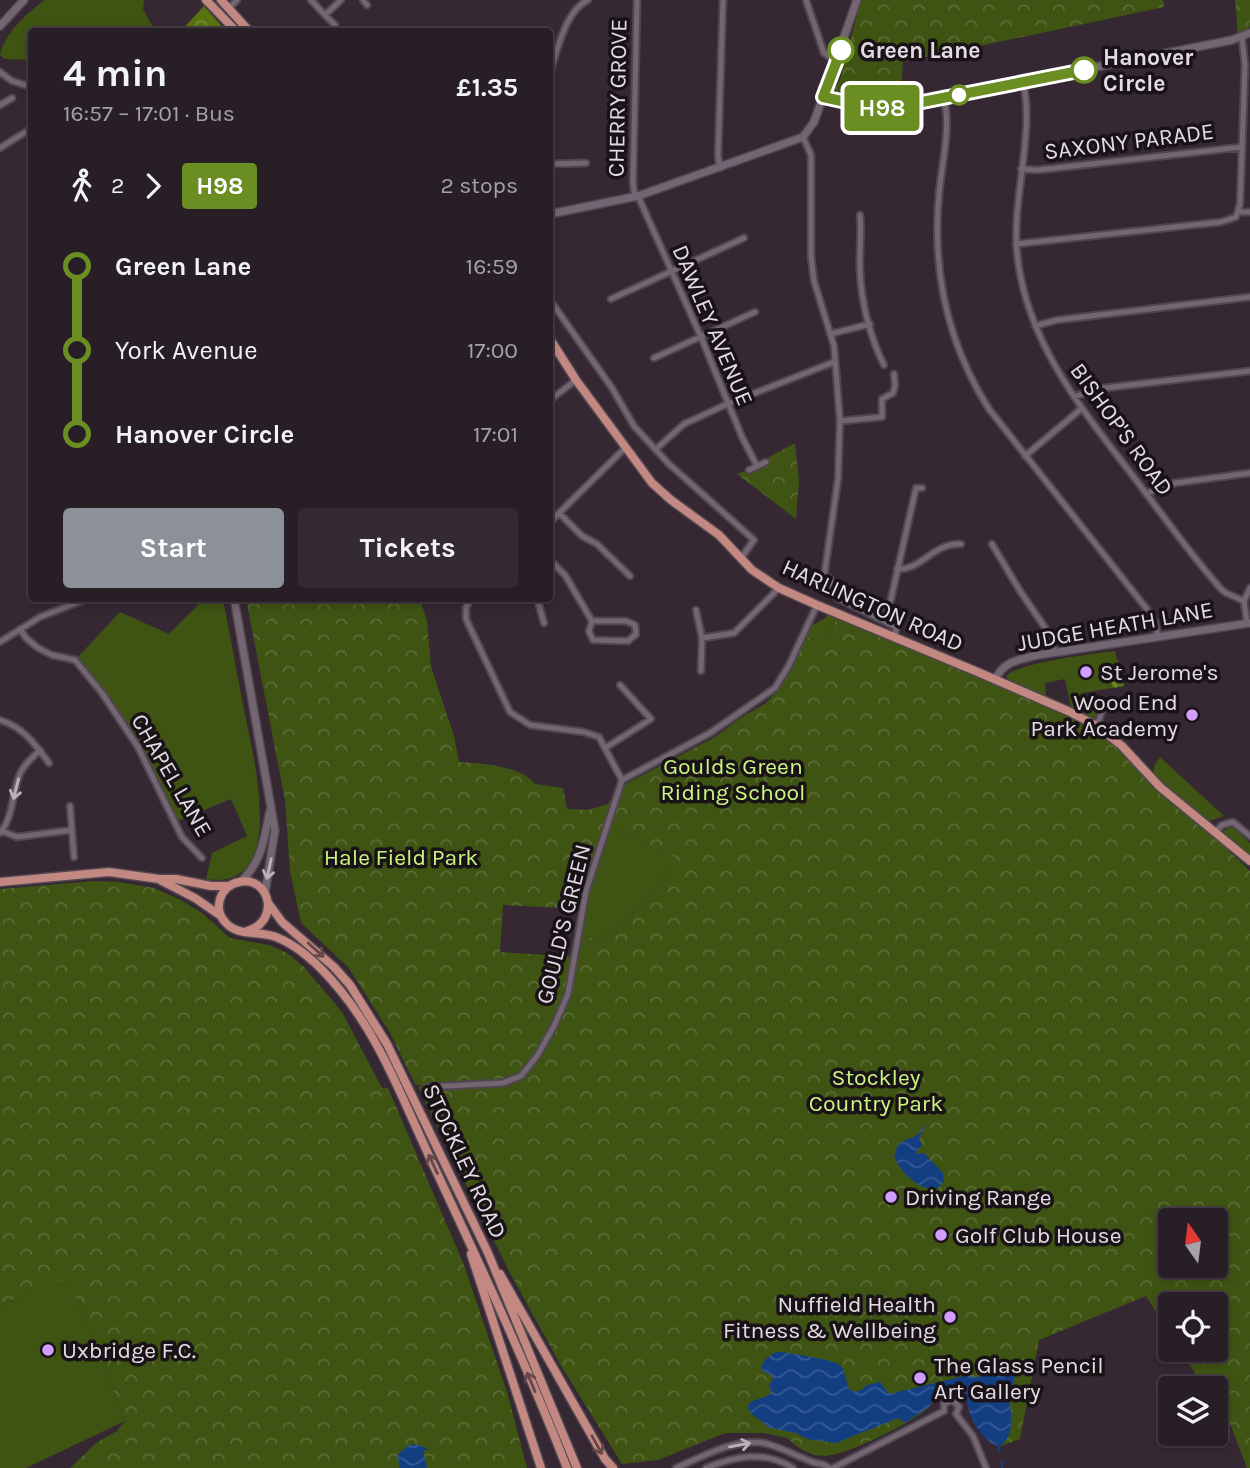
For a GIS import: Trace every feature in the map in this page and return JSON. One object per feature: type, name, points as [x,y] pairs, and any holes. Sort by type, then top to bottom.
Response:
[{"type":"main road","points":[[2,20],[24,0]]},
{"type":"main road","points":[[206,0],[233,28]]},
{"type":"main road","points":[[221,0],[246,28]]},
{"type":"main road","points":[[553,213],[636,197],[803,136],[810,129],[823,97],[857,0]]},
{"type":"main road","points":[[823,97],[882,108],[1242,38],[1250,33]]},
{"type":"main road","name":"HARLINGTON ROAD","points":[[553,344],[576,380],[652,483],[719,535],[752,570],[779,587],[817,605],[895,636],[1097,726],[1122,746],[1160,787],[1250,861]]},
{"type":"main road","points":[[159,879],[195,898],[221,916],[233,929],[247,931],[258,927],[268,911],[266,897],[275,830],[235,602]]},
{"type":"main road","name":"JUDGE HEATH LANE","points":[[995,680],[1001,668],[1009,663],[1055,652],[1248,623]]},
{"type":"main road","points":[[0,882],[98,872],[230,886],[240,882],[252,871],[259,858],[271,808]]},
{"type":"main road","points":[[240,882],[252,883],[266,897]]},
{"type":"main road","points":[[221,916],[219,900],[230,886]]},
{"type":"main road","name":"STOCKLEY ROAD","points":[[266,897],[282,922],[334,967],[364,1004],[387,1044],[488,1254],[577,1468]]},
{"type":"main road","name":"STOCKLEY ROAD","points":[[247,931],[269,934],[294,946],[316,964],[344,994],[373,1040],[481,1264],[567,1468]]},
{"type":"main road","points":[[462,1226],[541,1468]]},
{"type":"main road","points":[[488,1254],[605,1459],[613,1468]]},
{"type":"street","points":[[229,8],[237,0]]},
{"type":"street","points":[[311,0],[335,25]]},
{"type":"street","points":[[325,15],[341,0]]},
{"type":"street","points":[[553,64],[570,18],[576,8],[588,0]]},
{"type":"street","name":"CHERRY GROVE","points":[[636,0],[632,183],[636,197]]},
{"type":"street","points":[[720,168],[718,160],[723,0]]},
{"type":"street","points":[[806,0],[824,53],[837,61]]},
{"type":"street","points":[[1016,244],[1233,219],[1238,212],[1242,147],[1245,65],[1242,38]]},
{"type":"street","points":[[0,72],[12,81],[28,86]]},
{"type":"street","name":"BISHOP'S ROAD","points":[[1023,82],[1027,107],[1016,244],[1021,280],[1035,326],[1053,363],[1081,409],[1221,589],[1244,601]]},
{"type":"street","points":[[0,105],[12,98]]},
{"type":"street","points":[[944,98],[947,119],[937,240],[944,307],[957,349],[995,417],[1150,613],[1158,637]]},
{"type":"street","points":[[0,148],[28,130]]},
{"type":"street","points":[[803,136],[811,155],[814,281],[834,346],[840,421],[838,479],[824,578],[830,579],[835,596],[839,599],[896,627],[895,636]]},
{"type":"street","name":"SAXONY PARADE","points":[[1021,169],[1038,170],[1242,147]]},
{"type":"street","points":[[553,164],[586,163]]},
{"type":"street","name":"DAWLEY AVENUE","points":[[636,197],[757,466]]},
{"type":"street","points":[[1238,212],[1250,212]]},
{"type":"street","points":[[860,215],[860,271],[864,301],[876,347],[884,365]]},
{"type":"street","points":[[611,299],[744,238]]},
{"type":"street","points":[[1035,326],[1057,320],[1250,297]]},
{"type":"street","points":[[553,304],[612,388],[634,426],[720,512],[754,540],[741,558]]},
{"type":"street","points":[[654,358],[755,312]]},
{"type":"street","points":[[830,334],[870,324]]},
{"type":"street","points":[[656,449],[684,424],[834,362]]},
{"type":"street","points":[[1074,397],[1096,389],[1250,371]]},
{"type":"street","points":[[881,417],[882,399],[892,393],[895,385],[894,374]]},
{"type":"street","points":[[553,398],[576,380]]},
{"type":"street","points":[[1025,456],[1081,409]]},
{"type":"street","points":[[840,421],[891,416]]},
{"type":"street","points":[[553,519],[625,448]]},
{"type":"street","points":[[749,470],[766,462]]},
{"type":"street","points":[[1146,494],[1165,484],[1250,473]]},
{"type":"street","points":[[883,620],[891,599],[916,488],[922,488]]},
{"type":"street","points":[[559,513],[630,576]]},
{"type":"street","points":[[934,539],[940,548]]},
{"type":"street","points":[[897,569],[907,569],[950,544],[961,544]]},
{"type":"street","points":[[992,544],[1000,550],[1024,596],[1051,635],[1055,652]]},
{"type":"street","points":[[553,562],[565,575],[592,621],[589,631],[593,640],[628,641],[636,634],[635,625],[626,621],[592,621]]},
{"type":"street","points":[[702,638],[734,633],[779,587]]},
{"type":"street","points":[[1248,623],[1244,601],[1250,588]]},
{"type":"street","points":[[0,642],[40,617],[79,602]]},
{"type":"street","points":[[470,602],[466,619],[510,712],[530,725],[584,732],[599,737],[622,780],[709,733],[775,688],[789,665],[817,605]]},
{"type":"street","points":[[538,602],[544,623]]},
{"type":"street","points":[[696,610],[702,638],[701,671]]},
{"type":"street","name":"CHAPEL LANE","points":[[20,629],[38,648],[75,660],[82,668],[138,747],[182,836],[202,858]]},
{"type":"street","points":[[605,748],[651,719],[620,684]]},
{"type":"street","points":[[1093,700],[1102,711],[1097,726]]},
{"type":"street","points":[[0,720],[28,736],[49,763]]},
{"type":"street","points":[[40,750],[19,774],[7,822],[1,832],[17,837],[72,830]]},
{"type":"street","name":"GOULD'S GREEN","points":[[427,1087],[503,1083],[521,1076],[537,1056],[568,994],[586,891],[622,780]]},
{"type":"street","points":[[70,806],[75,857]]},
{"type":"street","points":[[1214,832],[1224,824],[1233,822],[1250,835]]},
{"type":"street","points":[[953,1400],[959,1408],[956,1414],[948,1415],[944,1411],[944,1404],[953,1400]]},
{"type":"street","points":[[676,1468],[719,1450],[763,1443],[782,1449],[811,1466],[821,1463],[831,1468],[944,1411]]},
{"type":"street","points":[[956,1414],[973,1436],[986,1468]]},
{"type":"street","points":[[706,1468],[750,1456],[777,1459],[793,1468]]},
{"type":"green space","points":[[45,0],[144,0],[143,9],[153,28],[28,28],[28,60],[5,59],[0,55],[2,47],[24,18]]},
{"type":"green space","points":[[861,0],[1163,0],[1164,7],[903,62],[900,101],[877,103],[834,91],[841,76]]},
{"type":"green space","points":[[1235,0],[1250,0],[1250,27],[1238,36]]},
{"type":"green space","points":[[204,6],[223,28],[184,28]]},
{"type":"green space","points":[[795,443],[799,481],[796,519],[737,474],[766,462],[764,460]]},
{"type":"green space","points":[[201,602],[224,602],[253,756],[260,816],[257,843],[249,864],[232,877],[206,879],[212,853],[247,836],[231,799],[175,822],[138,747],[75,660],[120,612],[169,634]]},
{"type":"green space","name":"Stockley Country Park","points":[[247,602],[421,602],[427,621],[431,667],[454,736],[459,762],[511,769],[535,784],[563,788],[567,809],[588,810],[608,804],[622,780],[620,787],[715,737],[766,703],[780,688],[806,638],[823,639],[831,633],[836,620],[825,618],[830,610],[1097,726],[1250,871],[1250,1468],[1247,1468],[1228,1419],[1228,1376],[1197,1376],[1188,1362],[1228,1362],[1228,1292],[1158,1292],[1158,1315],[1146,1296],[1039,1340],[1020,1439],[1001,1446],[991,1443],[973,1421],[967,1398],[955,1387],[939,1391],[931,1405],[897,1428],[834,1454],[824,1456],[808,1453],[787,1438],[764,1433],[725,1433],[658,1460],[622,1464],[560,1364],[509,1271],[418,1087],[423,1086],[415,1084],[389,1031],[348,967],[301,923],[290,871],[285,800]],"holes":[[[606,825],[676,858],[644,903],[603,939],[578,937],[574,957],[500,952],[503,905],[582,909]]]},
{"type":"green space","points":[[825,618],[836,620],[831,633],[823,639],[806,638],[813,625]]},
{"type":"green space","points":[[1115,651],[1124,686],[1082,693],[1079,700],[1089,703],[1087,708],[1096,710],[1096,716],[1092,719],[1009,681],[1006,676],[1041,663]],"holes":[[[1065,679],[1071,707],[1046,696],[1045,683]]]},
{"type":"green space","points":[[1118,661],[1124,686],[1113,688],[1110,680],[1111,667]]},
{"type":"green space","points":[[1160,757],[1224,816],[1207,822],[1154,774],[1154,766]]},
{"type":"green space","points":[[606,825],[677,858],[644,902],[615,931],[603,939],[578,937],[582,909]]},
{"type":"green space","points":[[1231,826],[1250,843],[1250,862],[1221,833]]},
{"type":"green space","points":[[96,881],[154,888],[202,913],[230,938],[269,945],[287,953],[304,967],[342,1012],[382,1088],[388,1088],[464,1265],[507,1392],[527,1468],[70,1468],[96,1443],[117,1431],[125,1421],[68,1278],[0,1305],[0,889]]},
{"type":"green space","name":"Uxbridge F.C.","points":[[68,1277],[125,1421],[26,1468],[0,1468],[0,1305]]},
{"type":"water","points":[[928,1123],[919,1137],[922,1147],[916,1154],[924,1153],[943,1173],[944,1181],[937,1189],[917,1184],[901,1168],[894,1156],[899,1143],[916,1136]]},
{"type":"water","points":[[777,1352],[840,1365],[851,1391],[860,1391],[867,1385],[880,1382],[889,1394],[964,1376],[983,1376],[1001,1366],[1010,1365],[1016,1372],[1010,1398],[1011,1426],[1008,1436],[1001,1446],[993,1444],[985,1437],[973,1421],[963,1395],[955,1387],[939,1391],[930,1406],[905,1423],[898,1418],[836,1443],[807,1439],[796,1433],[770,1428],[749,1412],[748,1405],[771,1393],[769,1384],[773,1380],[772,1376],[761,1370],[766,1359]]},
{"type":"water","points":[[416,1444],[428,1449],[423,1451],[427,1468],[399,1468],[398,1454],[409,1445]]},
{"type":"waterway","points":[[998,1446],[1000,1452]]},
{"type":"waterway","points":[[1002,1461],[1002,1468]]},
{"type":"bus line","name":"H98","points":[[841,50],[823,97],[874,108],[902,106],[1084,70]]},
{"type":"place","name":"Green Lane","points":[[841,50]]},
{"type":"place","name":"Hanover Circle","points":[[1084,70]]},
{"type":"place","name":"St Jerome's","points":[[1086,672]]},
{"type":"place","name":"Wood End Park Academy","points":[[1192,715]]},
{"type":"place","name":"Driving Range","points":[[891,1197]]},
{"type":"place","name":"Golf Club House","points":[[941,1235]]},
{"type":"place","name":"Nuffield Health Fitness & Wellbeing","points":[[950,1317]]},
{"type":"place","name":"Uxbridge F.C.","points":[[48,1350]]},
{"type":"place","name":"The Glass Pencil Art Gallery","points":[[920,1378]]},
{"type":"park label","name":"Goulds Green Riding School","points":[[733,779]]},
{"type":"park label","name":"Hale Field Park","points":[[401,857]]}]
